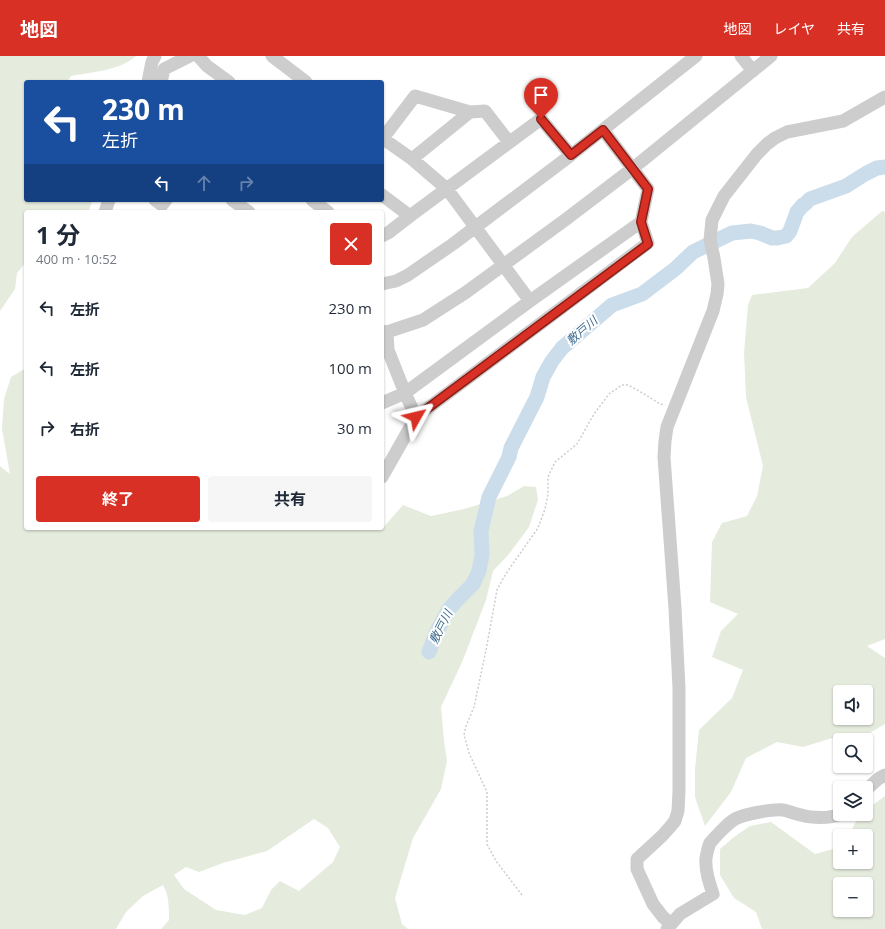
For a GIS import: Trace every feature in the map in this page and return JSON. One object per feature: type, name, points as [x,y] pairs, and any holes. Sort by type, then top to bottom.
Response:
[{"type":"street","points":[[148,80],[152,62],[155,56]]},
{"type":"street","points":[[161,80],[164,69],[190,56]]},
{"type":"street","points":[[198,56],[207,66],[225,80]]},
{"type":"street","points":[[272,56],[303,80]]},
{"type":"street","points":[[384,283],[408,275],[448,248],[571,155],[696,56]]},
{"type":"street","points":[[741,56],[753,71]]},
{"type":"street","points":[[416,417],[388,350],[384,332],[423,320],[466,293],[632,168],[771,56]]},
{"type":"street","points":[[384,137],[415,96],[470,112],[485,111],[509,142]]},
{"type":"street","points":[[833,816],[822,817],[801,816],[783,810],[749,814],[735,819],[720,832],[710,844],[706,858],[707,874],[713,894],[680,914],[669,926],[653,904],[637,869],[637,859],[670,827],[675,820],[678,811],[678,680],[675,608],[664,457],[667,427],[713,311],[717,294],[718,284],[710,240],[712,220],[724,196],[757,154],[775,138],[787,132],[843,121],[885,97]]},
{"type":"street","points":[[412,159],[470,112]]},
{"type":"street","points":[[384,235],[541,119],[571,155]]},
{"type":"street","points":[[384,473],[416,417],[648,244],[641,222],[648,189],[603,130]]},
{"type":"street","points":[[384,139],[412,159],[447,189],[530,301]]},
{"type":"street","points":[[384,196],[410,216]]},
{"type":"street","points":[[235,202],[246,210]]},
{"type":"street","points":[[315,202],[325,210]]},
{"type":"street","points":[[384,402],[405,393],[641,222]]},
{"type":"street","points":[[873,784],[885,775]]},
{"type":"path","points":[[522,896],[496,862],[487,844],[487,792],[469,753],[464,735],[474,707],[497,590],[514,562],[538,528],[545,509],[548,494],[548,477],[555,462],[577,444],[594,414],[609,394],[622,386],[628,385],[646,394],[660,404],[675,406]]},
{"type":"shaded area","points":[[0,56],[136,56],[114,68],[71,76],[68,80],[24,80],[24,202],[92,202],[89,210],[24,210],[24,264],[17,273],[15,289],[0,311]]},
{"type":"shaded area","points":[[882,211],[885,212],[885,639],[867,646],[885,658],[885,724],[870,733],[833,733],[833,738],[803,747],[777,742],[746,758],[731,792],[705,826],[695,797],[695,769],[699,730],[732,698],[743,670],[712,657],[721,631],[738,614],[710,602],[712,542],[722,523],[747,516],[757,496],[763,466],[746,397],[744,353],[748,305],[752,295],[808,288],[835,263],[852,237]]},
{"type":"shaded area","points":[[24,369],[24,530],[384,530],[384,527],[403,505],[431,516],[464,509],[507,496],[524,486],[536,487],[538,500],[529,527],[509,554],[493,571],[486,600],[463,660],[441,707],[447,761],[441,789],[413,838],[395,898],[402,924],[408,929],[161,929],[169,920],[168,897],[163,885],[143,896],[126,912],[116,929],[0,929],[0,466],[10,474],[2,429],[4,399],[11,377]],"holes":[[[314,819],[328,828],[340,847],[333,862],[299,891],[280,881],[271,890],[262,908],[245,915],[216,910],[184,889],[174,875],[186,867],[199,872],[223,863],[267,851]]]},
{"type":"shaded area","points":[[885,796],[885,929],[762,929],[756,912],[734,898],[720,875],[720,849],[750,826],[771,822],[815,854],[833,849],[833,869],[873,869],[873,829],[852,829],[857,821],[873,821],[873,805]]},
{"type":"waterway","name":"敷戸川","points":[[429,652],[437,631],[449,609],[473,584],[479,571],[482,555],[481,531],[489,497],[509,457],[511,448],[537,397],[543,377],[552,361],[562,348],[612,305],[642,294],[675,269],[693,252],[732,233],[751,231],[772,238],[786,236],[790,231],[797,212],[810,199],[846,186],[877,168],[885,167]]},
{"type":"route","points":[[416,417],[648,244],[641,222],[648,189],[603,130],[571,155],[541,119]]}]
